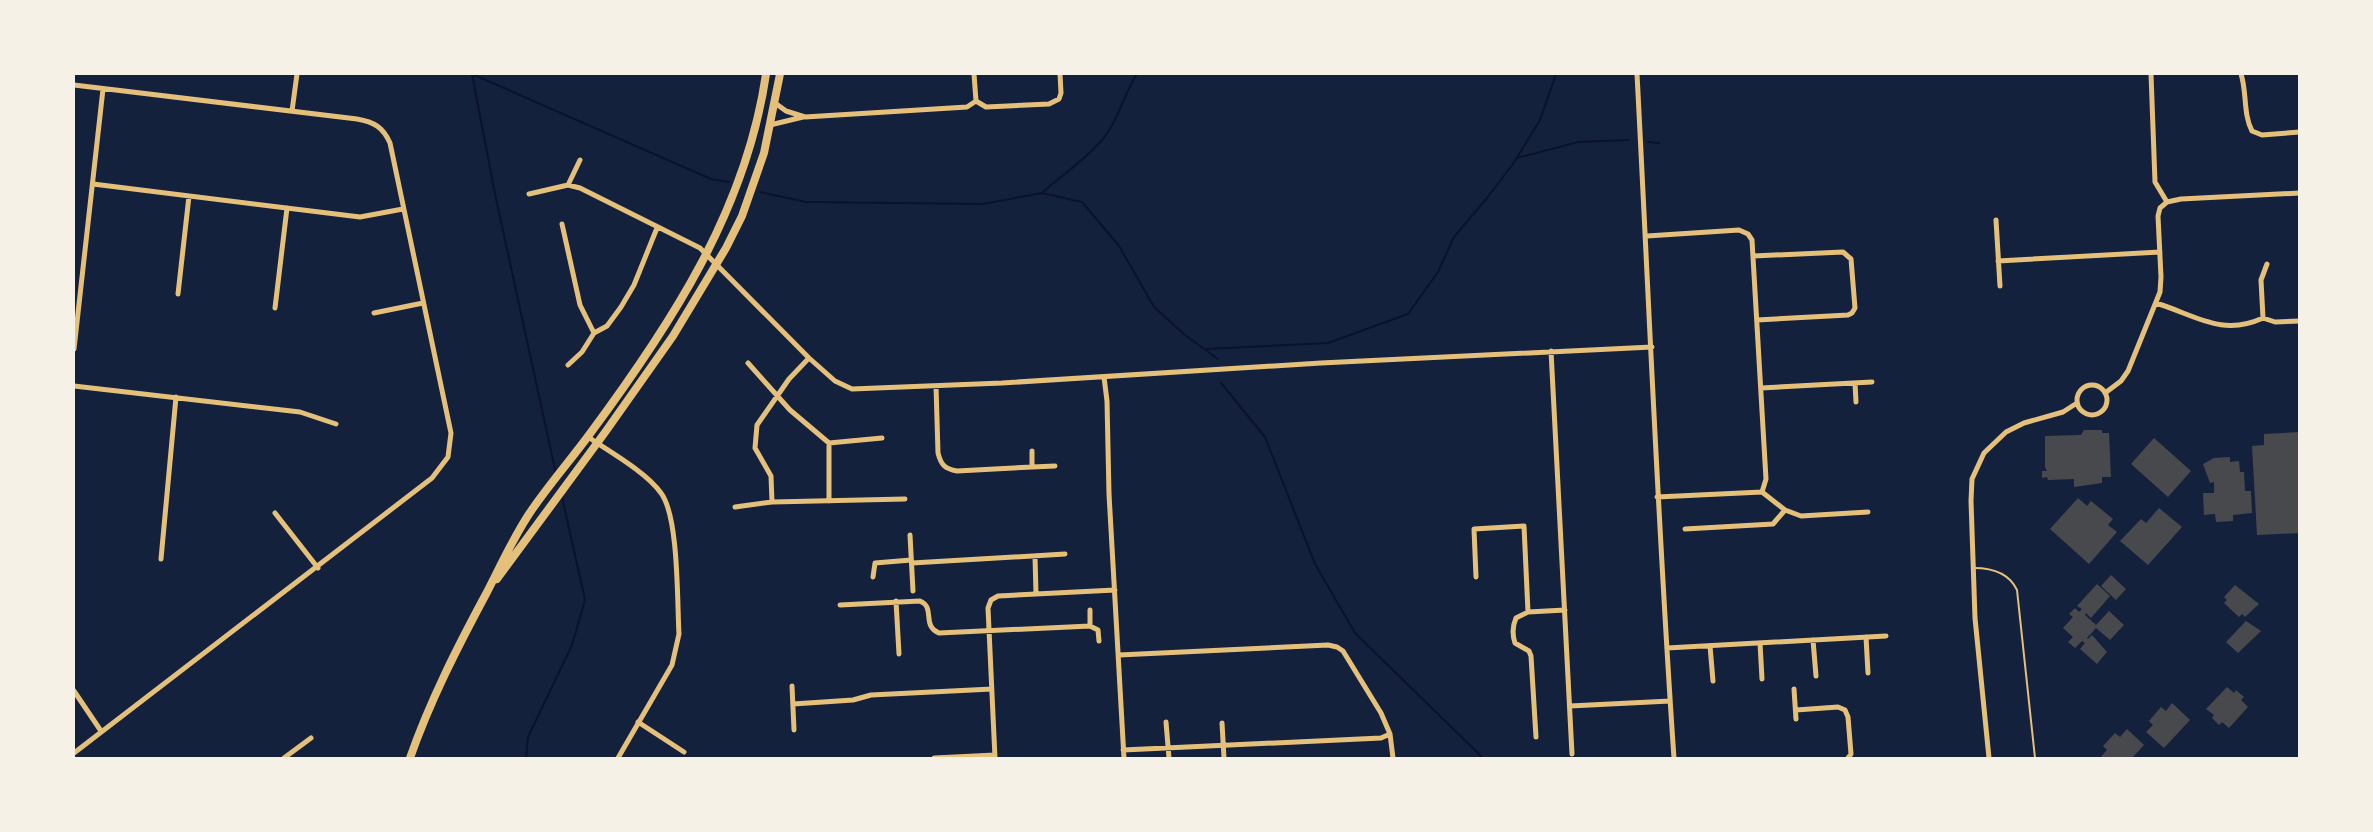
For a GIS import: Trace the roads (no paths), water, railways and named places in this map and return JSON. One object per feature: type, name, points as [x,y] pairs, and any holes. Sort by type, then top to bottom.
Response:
[{"type":"main road","points":[[410,759],[450,663],[508,546],[543,495],[623,389],[707,254],[730,207],[742,172],[758,120],[766,74]]},
{"type":"main road","points":[[486,594],[673,336],[717,265],[742,216],[764,153],[780,74]]},
{"type":"street","points":[[292,111],[297,74]]},
{"type":"street","points":[[974,74],[976,101]]},
{"type":"street","points":[[976,101],[986,107],[1054,103],[1059,99],[1061,93],[1060,74]]},
{"type":"street","points":[[1637,74],[1647,236],[1657,497],[1674,759]]},
{"type":"street","points":[[2151,74],[2155,182],[2167,202]]},
{"type":"street","points":[[2241,74],[2248,124],[2252,131],[2262,135],[2300,132]]},
{"type":"street","points":[[74,85],[372,122],[385,131],[390,143],[451,433],[448,457],[432,478],[318,568],[74,753]]},
{"type":"street","points":[[74,349],[103,88]]},
{"type":"street","points":[[770,125],[805,117],[967,107],[976,101]]},
{"type":"street","points":[[775,103],[786,111],[805,117]]},
{"type":"street","points":[[568,185],[580,160]]},
{"type":"street","points":[[93,184],[360,217],[403,209]]},
{"type":"street","points":[[529,194],[568,185],[580,188],[640,216],[657,228],[696,245],[809,358],[835,381],[852,389],[1652,347]]},
{"type":"street","points":[[2105,393],[2121,381],[2128,371],[2156,303],[2161,277],[2158,216],[2160,208],[2167,202],[2181,199],[2300,193]]},
{"type":"street","points":[[178,294],[189,196]]},
{"type":"street","points":[[274,308],[287,208]]},
{"type":"street","points":[[1996,220],[2000,286]]},
{"type":"street","points":[[562,224],[580,305],[594,333]]},
{"type":"street","points":[[568,365],[582,352],[594,333],[607,326],[625,300],[634,285],[657,228]]},
{"type":"street","points":[[1647,236],[1739,230],[1748,234],[1752,240],[1767,479],[1762,492]]},
{"type":"street","points":[[1753,256],[1843,252],[1848,254],[1851,259],[1855,308],[1848,315],[1757,321]]},
{"type":"street","points":[[1998,261],[2160,252]]},
{"type":"street","points":[[2263,318],[2261,280],[2266,264]]},
{"type":"street","points":[[374,313],[423,303]]},
{"type":"street","points":[[2156,303],[2223,327],[2250,324],[2263,318],[2275,322],[2300,321]]},
{"type":"street","points":[[1551,351],[1572,754]]},
{"type":"street","points":[[772,502],[771,476],[755,448],[757,424],[777,394],[809,358]]},
{"type":"street","points":[[748,363],[790,410],[829,443],[882,438]]},
{"type":"street","points":[[1104,377],[1124,759]]},
{"type":"street","points":[[1761,388],[1872,382]]},
{"type":"street","points":[[1855,383],[1856,402]]},
{"type":"street","points":[[74,386],[300,412],[336,424]]},
{"type":"street","points":[[936,386],[938,453],[940,462],[947,470],[1055,466]]},
{"type":"street","points":[[2085,387],[2099,387],[2105,393],[2107,403],[2099,414],[2085,414],[2077,403],[2078,394],[2085,387]]},
{"type":"street","points":[[161,559],[176,397]]},
{"type":"street","points":[[1989,759],[1979,667],[1974,567],[1971,490],[1975,470],[1984,453],[2014,427],[2063,412],[2077,403]]},
{"type":"street","points":[[588,437],[650,481],[662,494],[670,510],[679,634],[672,665],[618,759]]},
{"type":"street","points":[[829,443],[829,501]]},
{"type":"street","points":[[1032,451],[1032,467]]},
{"type":"street","points":[[1657,497],[1762,492],[1785,510],[1802,516],[1868,512]]},
{"type":"street","points":[[735,507],[772,502],[905,499]]},
{"type":"street","points":[[1685,529],[1773,524],[1785,510]]},
{"type":"street","points":[[275,513],[318,568]]},
{"type":"street","points":[[1476,577],[1474,529],[1524,526],[1528,612]]},
{"type":"street","points":[[910,535],[913,591]]},
{"type":"street","points":[[873,577],[875,563],[1065,554]]},
{"type":"street","points":[[1035,556],[1036,594]]},
{"type":"street","points":[[934,759],[995,757],[988,608],[991,600],[998,596],[1115,590]]},
{"type":"street","points":[[840,604],[920,601],[928,608],[929,625],[932,630],[939,633],[1090,626],[1098,630],[1099,641]]},
{"type":"street","points":[[896,602],[899,654]]},
{"type":"street","points":[[1090,610],[1090,626]]},
{"type":"street","points":[[1536,737],[1531,656],[1529,651],[1515,643],[1513,634],[1516,618],[1528,612],[1565,610]]},
{"type":"street","points":[[1666,648],[1886,636]]},
{"type":"street","points":[[1866,638],[1868,673]]},
{"type":"street","points":[[1813,640],[1816,676]]},
{"type":"street","points":[[1760,643],[1762,679]]},
{"type":"street","points":[[1119,655],[1337,646],[1343,651],[1373,698],[1390,734],[1394,759]]},
{"type":"street","points":[[1710,646],[1713,681]]},
{"type":"street","points":[[792,686],[794,730]]},
{"type":"street","points":[[793,704],[853,700],[871,695],[992,689]]},
{"type":"street","points":[[1794,689],[1796,719]]},
{"type":"street","points":[[74,691],[101,731]]},
{"type":"street","points":[[1570,706],[1670,701]]},
{"type":"street","points":[[1796,710],[1839,707],[1845,710],[1848,717],[1851,754],[1848,759]]},
{"type":"street","points":[[638,722],[684,752]]},
{"type":"street","points":[[1166,722],[1169,759]]},
{"type":"street","points":[[1222,723],[1224,759]]},
{"type":"street","points":[[1123,750],[1381,738],[1390,734]]},
{"type":"street","points":[[284,759],[311,738]]},
{"type":"lane","points":[[1974,567],[1989,568],[2006,575],[2017,590],[2020,639],[2035,759]]},
{"type":"waterway","points":[[472,74],[495,194],[556,474]]},
{"type":"waterway","points":[[472,74],[711,179],[729,182]]},
{"type":"waterway","points":[[1042,193],[1081,161],[1102,140],[1113,124],[1137,74]]},
{"type":"waterway","points":[[1206,349],[1328,343],[1408,314],[1438,272],[1454,237],[1513,164],[1540,120],[1556,74]]},
{"type":"waterway","points":[[1517,158],[1578,142],[1628,140]]},
{"type":"waterway","points":[[1648,142],[1659,143]]},
{"type":"waterway","points":[[760,192],[806,202],[983,204],[1042,193],[1082,202],[1119,246],[1154,307],[1185,335],[1218,359]]},
{"type":"waterway","points":[[1221,383],[1265,437],[1315,564],[1355,633],[1481,756]]},
{"type":"waterway","points":[[526,758],[528,737],[572,645],[585,600],[562,497]]}]
